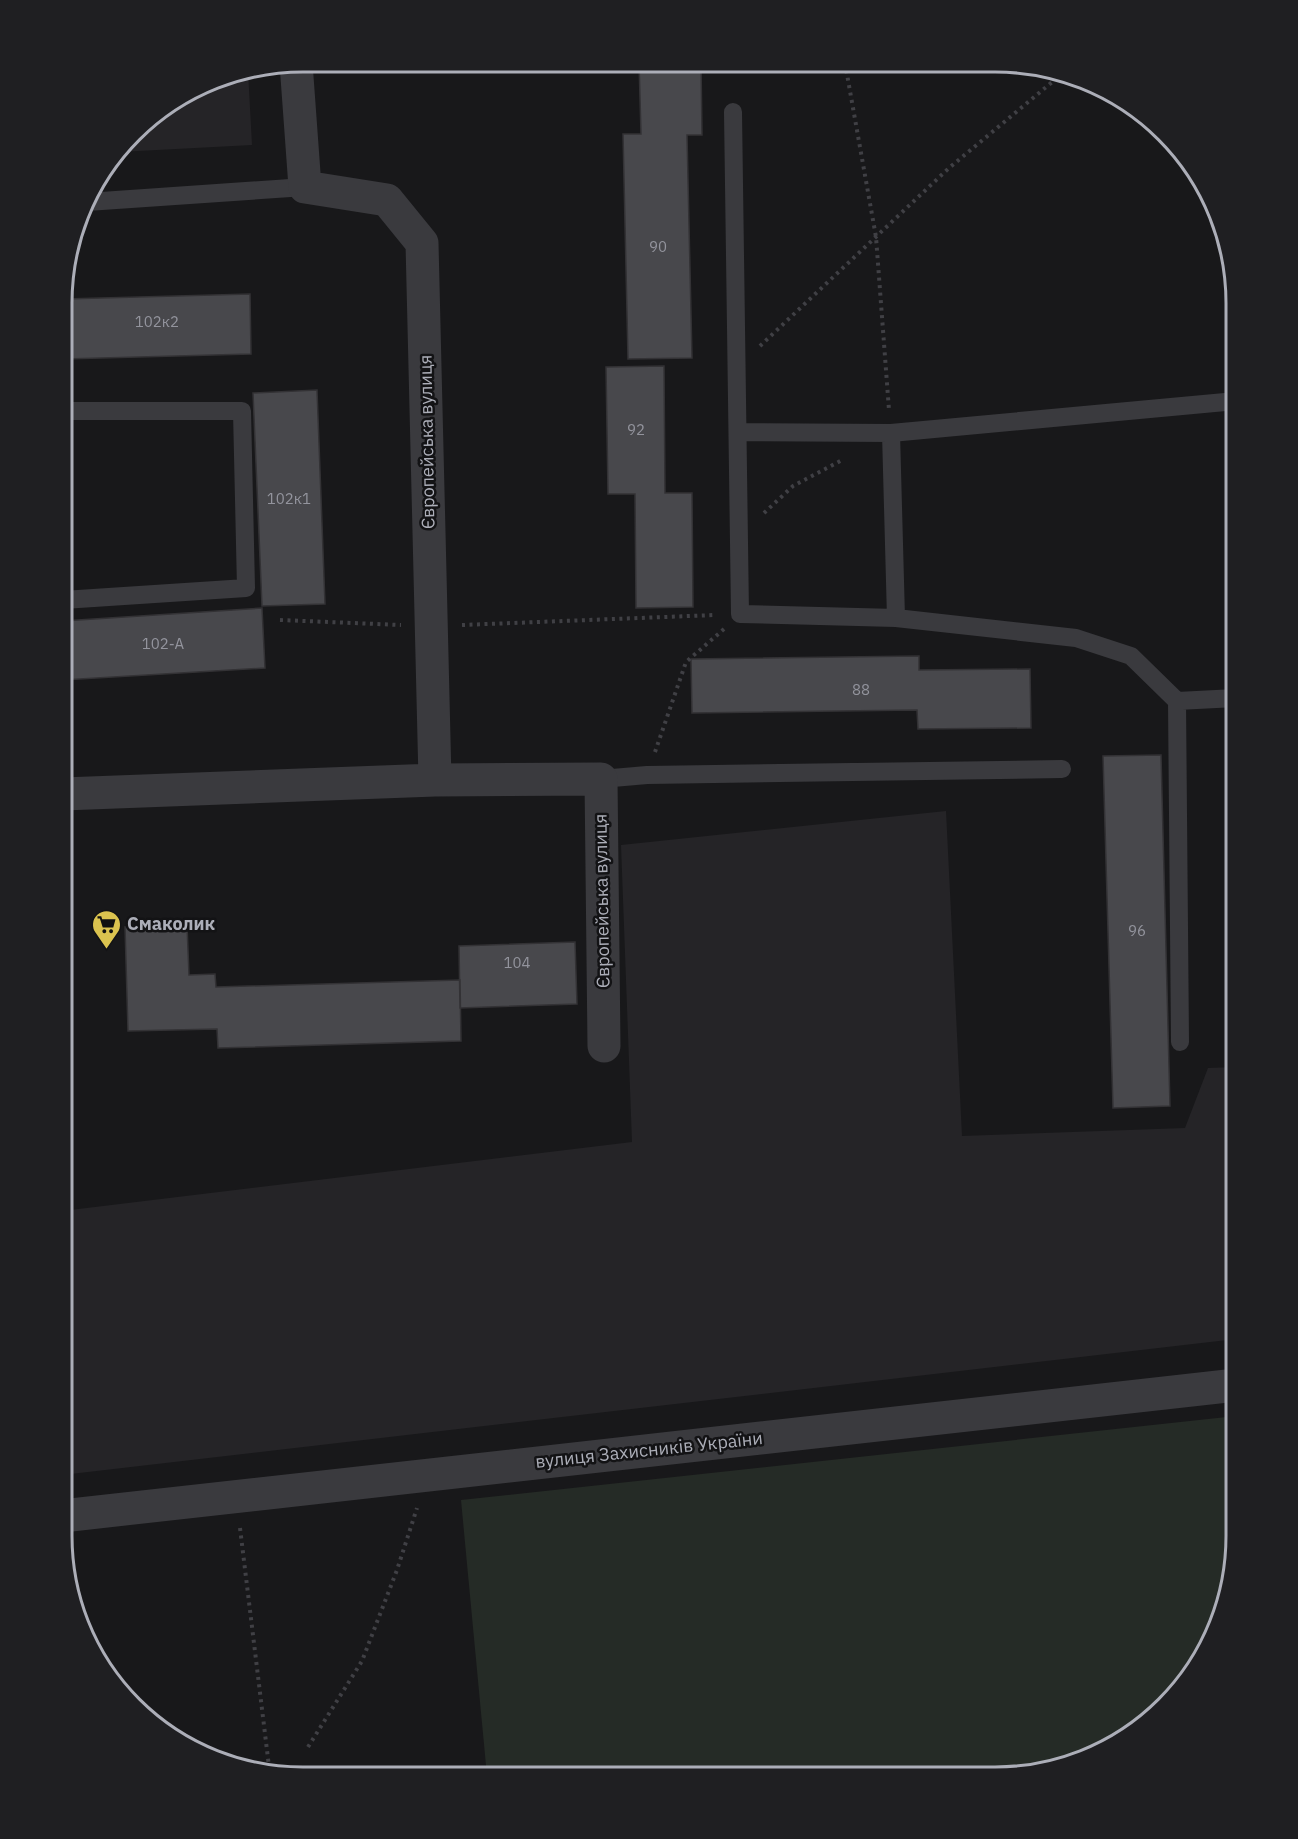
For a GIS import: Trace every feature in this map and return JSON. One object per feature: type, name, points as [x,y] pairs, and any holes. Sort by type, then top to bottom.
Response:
[{"type":"street","points":[[297,72],[305,187]]},
{"type":"street","name":"Європейська вулиця","points":[[305,187],[387,200],[422,243],[435,780]]},
{"type":"street","points":[[72,794],[435,780],[601,779]]},
{"type":"street","name":"Європейська вулиця","points":[[601,779],[604,1046]]},
{"type":"street","name":"вулиця Захисників України","points":[[72,1515],[1226,1385]]},
{"type":"lane","points":[[734,112],[740,614],[896,618],[1076,638],[1131,656],[1177,701],[1180,1042]]},
{"type":"lane","points":[[96,201],[305,187]]},
{"type":"lane","points":[[738,432],[891,433],[1226,402]]},
{"type":"lane","points":[[72,411],[242,411],[246,588],[72,599]]},
{"type":"lane","points":[[891,433],[896,618]]},
{"type":"lane","points":[[1177,701],[1226,699]]},
{"type":"lane","points":[[601,779],[647,775],[1062,769]]},
{"type":"path","points":[[739,535],[793,486],[891,433],[876,237],[847,72]]},
{"type":"path","points":[[737,368],[949,168],[1055,80]]},
{"type":"path","points":[[280,620],[431,626],[740,614]]},
{"type":"path","points":[[647,775],[686,662],[740,614]]},
{"type":"path","points":[[308,1747],[362,1661],[397,1570],[420,1498]]},
{"type":"path","points":[[239,1522],[269,1764]]},
{"type":"shaded area","points":[[248,79],[252,145],[129,151],[151,129],[187,103],[229,84]]},
{"type":"shaded area","points":[[946,811],[962,1136],[1185,1128],[1208,1068],[1226,1067],[1226,1340],[72,1474],[72,1210],[632,1142],[621,845]]},
{"type":"shaded area","points":[[1226,1417],[1226,1551],[1222,1581],[1214,1610],[1195,1652],[1169,1688],[1147,1710],[1111,1736],[1069,1755],[1040,1763],[1010,1767],[486,1767],[461,1500]]},
{"type":"building","points":[[639,72],[701,72],[702,135],[687,135],[692,358],[628,359],[623,134],[641,134]]},
{"type":"building","points":[[250,294],[251,354],[72,359],[72,299]]},
{"type":"building","points":[[664,366],[665,493],[692,493],[693,607],[636,608],[635,494],[608,494],[606,367]]},
{"type":"building","points":[[317,390],[325,604],[262,606],[253,393]]},
{"type":"building","points":[[262,608],[265,668],[72,679],[72,620]]},
{"type":"building","points":[[919,656],[919,670],[1030,669],[1031,728],[918,729],[917,710],[692,713],[691,659]]},
{"type":"building","points":[[1161,755],[1170,1106],[1113,1108],[1103,756]]},
{"type":"building","points":[[187,925],[189,975],[215,974],[216,987],[460,980],[461,1041],[218,1048],[217,1029],[128,1031],[125,927]]},
{"type":"building","points":[[575,942],[577,1004],[460,1008],[459,946]]},
{"type":"place","name":"Смаколик","points":[[106,950]]}]
